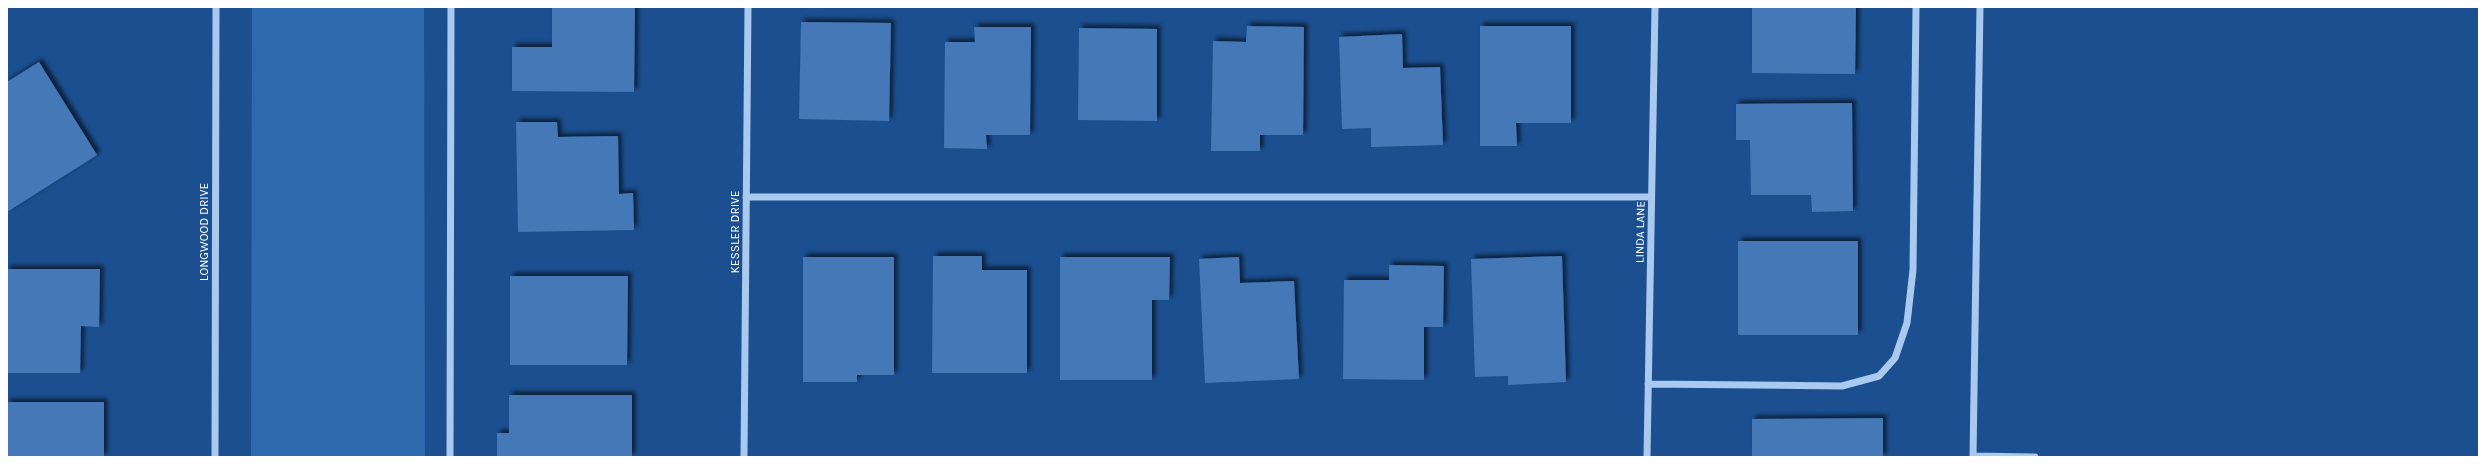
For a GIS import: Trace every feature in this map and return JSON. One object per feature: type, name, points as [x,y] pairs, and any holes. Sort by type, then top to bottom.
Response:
[{"type":"street","name":"LONGWOOD DRIVE","points":[[215,457],[216,7]]},
{"type":"street","points":[[450,457],[451,7]]},
{"type":"street","name":"KESSLER DRIVE","points":[[744,457],[748,7]]},
{"type":"street","name":"LINDA LANE","points":[[1647,457],[1655,7]]},
{"type":"street","points":[[1648,384],[1842,386],[1879,376],[1895,358],[1907,323],[1913,270],[1916,7]]},
{"type":"street","points":[[1980,7],[1973,456],[2035,457]]},
{"type":"street","points":[[746,197],[1652,196]]},
{"type":"shaded area","points":[[252,7],[424,7],[425,457],[251,457]]},
{"type":"building","points":[[552,7],[635,7],[634,92],[512,91],[512,47],[552,47]]},
{"type":"building","points":[[1752,7],[1856,7],[1855,74],[1752,73]]},
{"type":"building","points":[[801,22],[891,23],[889,121],[799,119]]},
{"type":"building","points":[[1247,26],[1304,27],[1303,135],[1260,135],[1260,151],[1211,151],[1213,41],[1246,42]]},
{"type":"building","points":[[1480,26],[1571,26],[1571,123],[1516,123],[1517,146],[1480,146]]},
{"type":"building","points":[[974,27],[1031,27],[1030,135],[986,135],[987,149],[944,148],[945,42],[975,42]]},
{"type":"building","points":[[1079,28],[1157,29],[1157,121],[1078,120]]},
{"type":"building","points":[[1402,34],[1403,68],[1440,67],[1443,145],[1371,147],[1371,128],[1342,129],[1339,37]]},
{"type":"building","points":[[39,62],[97,155],[7,212],[7,82]]},
{"type":"building","points":[[1852,103],[1853,211],[1812,212],[1811,195],[1751,195],[1750,140],[1736,140],[1736,104]]},
{"type":"building","points":[[516,122],[557,122],[558,137],[618,136],[619,194],[633,193],[634,230],[518,232]]},
{"type":"building","points":[[1738,241],[1858,241],[1858,335],[1738,335]]},
{"type":"building","points":[[933,256],[982,256],[982,270],[1027,270],[1027,373],[932,373]]},
{"type":"building","points":[[1562,256],[1566,382],[1508,385],[1508,376],[1475,377],[1471,259]]},
{"type":"building","points":[[803,257],[894,257],[894,375],[857,375],[857,382],[803,382]]},
{"type":"building","points":[[1060,257],[1170,257],[1169,300],[1152,300],[1152,380],[1060,380]]},
{"type":"building","points":[[1239,257],[1240,283],[1294,281],[1299,379],[1205,383],[1199,259]]},
{"type":"building","points":[[1389,265],[1444,266],[1443,327],[1424,327],[1424,380],[1343,379],[1344,280],[1389,280]]},
{"type":"building","points":[[7,269],[100,269],[99,327],[81,326],[80,373],[7,373]]},
{"type":"building","points":[[510,276],[628,276],[627,365],[510,365]]},
{"type":"building","points":[[509,395],[632,395],[632,457],[497,457],[497,433],[509,433]]},
{"type":"building","points":[[7,402],[104,402],[104,457],[7,457]]},
{"type":"building","points":[[1883,418],[1883,457],[1752,457],[1752,419]]}]
